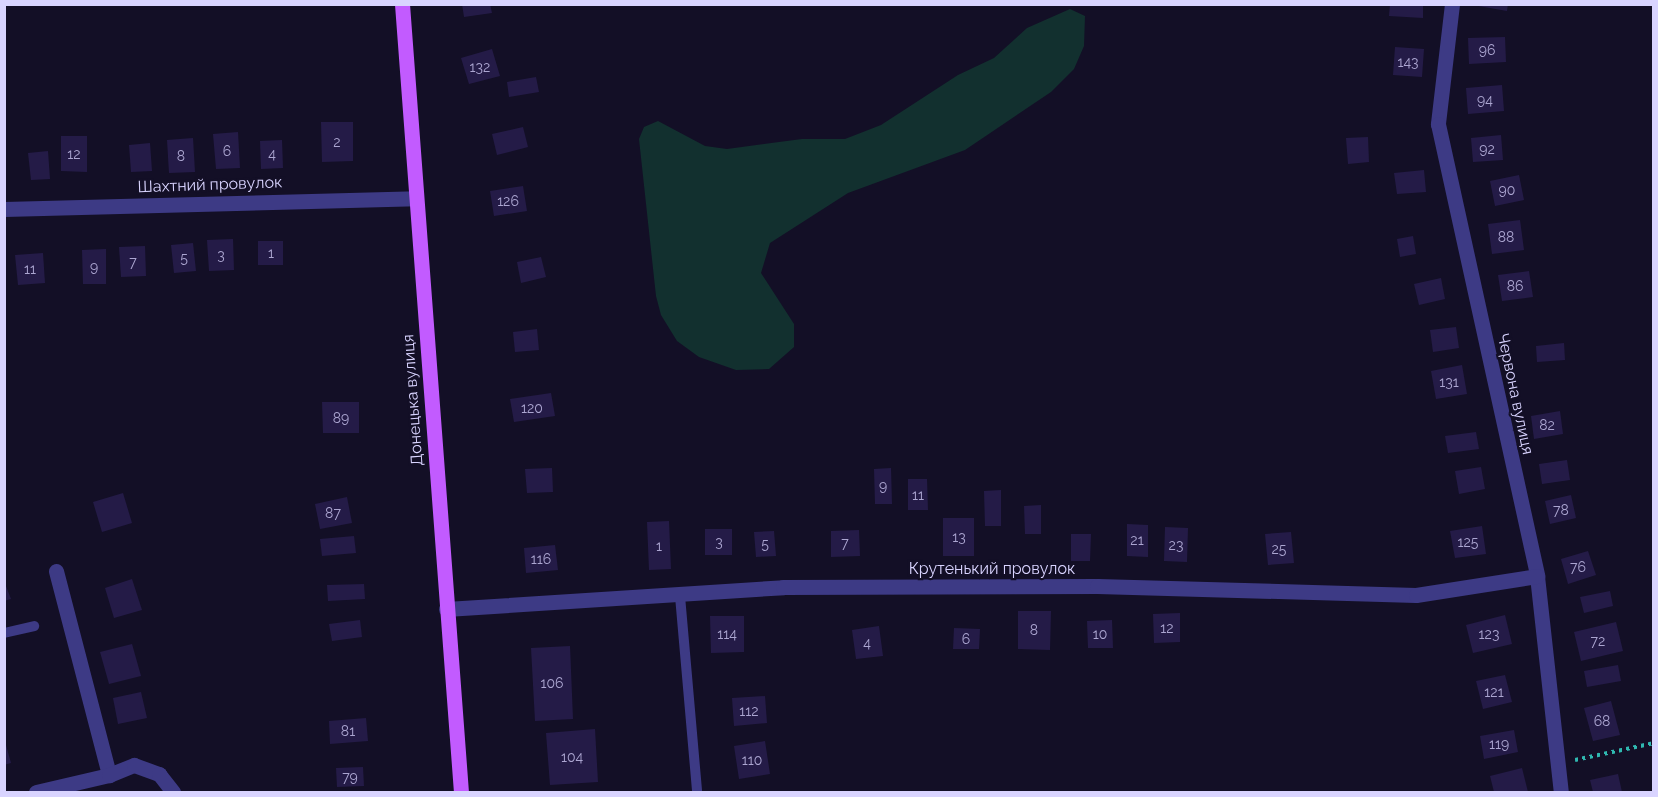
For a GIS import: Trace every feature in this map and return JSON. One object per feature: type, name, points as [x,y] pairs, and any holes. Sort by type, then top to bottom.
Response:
[{"type":"main road","name":"Донецька вулиця","points":[[402,4],[461,792]]},
{"type":"street","name":"Червона вулиця","points":[[1452,4],[1438,124],[1537,576],[1561,792]]},
{"type":"street","name":"Шахтний провулок","points":[[4,209],[416,198]]},
{"type":"street","points":[[56,571],[109,775]]},
{"type":"street","name":"Крутенький провулок","points":[[446,609],[680,596],[783,587],[1074,586],[1416,595],[1537,576]]},
{"type":"street","points":[[36,792],[109,775],[134,765],[159,774],[172,792]]},
{"type":"lane","points":[[680,596],[697,792]]},
{"type":"lane","points":[[4,633],[34,626]]},
{"type":"path","points":[[1558,764],[1653,742]]},
{"type":"green space","points":[[1070,9],[1085,16],[1084,46],[1074,69],[1051,92],[965,150],[848,193],[770,243],[761,273],[794,324],[794,347],[769,369],[736,370],[699,357],[677,341],[661,315],[656,296],[639,139],[644,127],[658,121],[705,146],[727,149],[802,139],[845,139],[881,125],[958,75],[994,58],[1027,28]]},
{"type":"building","points":[[462,4],[490,4],[492,13],[464,17]]},
{"type":"building","points":[[1390,4],[1423,4],[1423,18],[1389,16]]},
{"type":"building","points":[[1467,4],[1508,4],[1507,11]]},
{"type":"building","points":[[1505,37],[1506,62],[1469,64],[1468,38]]},
{"type":"building","points":[[1395,47],[1424,49],[1422,77],[1393,75]]},
{"type":"building","points":[[492,49],[500,76],[469,84],[461,58]]},
{"type":"building","points":[[536,77],[539,92],[509,97],[507,82]]},
{"type":"building","points":[[1502,85],[1504,111],[1468,114],[1466,88]]},
{"type":"building","points":[[321,122],[353,122],[353,161],[322,162]]},
{"type":"building","points":[[523,127],[528,147],[497,155],[492,134]]},
{"type":"building","points":[[238,132],[240,168],[216,169],[213,134]]},
{"type":"building","points":[[1501,135],[1503,160],[1473,162],[1471,138]]},
{"type":"building","points":[[61,136],[87,136],[87,172],[61,171]]},
{"type":"building","points":[[1368,137],[1369,162],[1348,164],[1346,138]]},
{"type":"building","points":[[193,138],[195,172],[169,173],[167,140]]},
{"type":"building","points":[[282,140],[283,168],[261,169],[260,141]]},
{"type":"building","points":[[150,143],[152,171],[131,172],[129,145]]},
{"type":"building","points":[[48,151],[50,179],[31,180],[28,153]]},
{"type":"building","points":[[1424,170],[1426,192],[1397,194],[1394,173]]},
{"type":"building","points":[[1519,175],[1524,200],[1495,206],[1490,181]]},
{"type":"building","points":[[523,186],[527,211],[494,216],[490,191]]},
{"type":"building","points":[[1520,220],[1524,250],[1492,254],[1488,224]]},
{"type":"building","points":[[1413,236],[1416,254],[1400,257],[1397,239]]},
{"type":"building","points":[[233,239],[234,270],[209,271],[207,240]]},
{"type":"building","points":[[258,241],[283,241],[283,265],[258,265]]},
{"type":"building","points":[[193,243],[196,271],[174,273],[171,245]]},
{"type":"building","points":[[145,246],[146,276],[121,277],[119,247]]},
{"type":"building","points":[[106,249],[106,284],[83,284],[82,250]]},
{"type":"building","points":[[43,253],[45,283],[18,285],[15,255]]},
{"type":"building","points":[[541,257],[546,277],[521,283],[517,262]]},
{"type":"building","points":[[1529,271],[1533,297],[1502,301],[1498,275]]},
{"type":"building","points":[[1441,278],[1445,299],[1419,305],[1414,284]]},
{"type":"building","points":[[1456,327],[1459,348],[1433,352],[1430,330]]},
{"type":"building","points":[[537,329],[539,350],[515,352],[513,332]]},
{"type":"building","points":[[1564,343],[1565,360],[1537,362],[1536,346]]},
{"type":"building","points":[[1462,365],[1467,394],[1436,399],[1431,371]]},
{"type":"building","points":[[551,393],[555,416],[514,422],[510,399]]},
{"type":"building","points":[[322,402],[359,402],[359,433],[323,433]]},
{"type":"building","points":[[1560,411],[1563,434],[1534,439],[1531,416]]},
{"type":"building","points":[[1476,432],[1479,449],[1448,453],[1445,436]]},
{"type":"building","points":[[1567,460],[1570,480],[1542,484],[1539,464]]},
{"type":"building","points":[[1481,467],[1485,489],[1459,494],[1455,471]]},
{"type":"building","points":[[552,468],[553,492],[527,493],[525,469]]},
{"type":"building","points":[[891,468],[892,504],[875,504],[874,469]]},
{"type":"building","points":[[908,479],[927,479],[928,510],[908,510]]},
{"type":"building","points":[[1001,490],[1001,526],[985,526],[984,491]]},
{"type":"building","points":[[123,493],[132,523],[102,532],[93,502]]},
{"type":"building","points":[[1571,495],[1576,518],[1550,524],[1545,501]]},
{"type":"building","points":[[347,497],[352,523],[320,529],[315,504]]},
{"type":"building","points":[[1041,505],[1041,534],[1025,534],[1024,506]]},
{"type":"building","points":[[943,518],[974,518],[974,556],[943,556]]},
{"type":"building","points":[[669,521],[671,569],[649,570],[647,522]]},
{"type":"building","points":[[1127,524],[1148,525],[1148,557],[1127,556]]},
{"type":"building","points":[[1482,526],[1486,554],[1455,558],[1450,531]]},
{"type":"building","points":[[1165,527],[1188,528],[1187,562],[1164,561]]},
{"type":"building","points":[[705,529],[732,529],[732,555],[705,555]]},
{"type":"building","points":[[859,530],[860,556],[831,557],[831,531]]},
{"type":"building","points":[[774,531],[776,556],[756,557],[754,532]]},
{"type":"building","points":[[1291,532],[1294,563],[1268,565],[1265,534]]},
{"type":"building","points":[[1071,534],[1091,534],[1090,561],[1071,561]]},
{"type":"building","points":[[354,536],[356,553],[322,556],[320,539]]},
{"type":"building","points":[[555,545],[558,570],[526,573],[524,548]]},
{"type":"building","points":[[1588,551],[1596,575],[1568,584],[1561,559]]},
{"type":"building","points":[[132,579],[142,610],[114,618],[105,588]]},
{"type":"building","points":[[4,581],[11,599],[4,601]]},
{"type":"building","points":[[364,584],[365,599],[328,601],[327,585]]},
{"type":"building","points":[[1610,591],[1613,606],[1584,613],[1580,597]]},
{"type":"building","points":[[1018,611],[1051,611],[1050,650],[1018,649]]},
{"type":"building","points":[[1180,613],[1180,642],[1154,643],[1153,614]]},
{"type":"building","points":[[1505,615],[1512,644],[1473,653],[1466,625]]},
{"type":"building","points":[[710,616],[744,616],[744,652],[711,653]]},
{"type":"building","points":[[360,620],[362,637],[332,641],[329,624]]},
{"type":"building","points":[[1112,620],[1113,648],[1088,648],[1087,621]]},
{"type":"building","points":[[1616,622],[1623,651],[1581,661],[1574,632]]},
{"type":"building","points":[[879,626],[883,656],[856,659],[852,630]]},
{"type":"building","points":[[954,628],[980,629],[979,649],[953,649]]},
{"type":"building","points":[[132,644],[141,676],[109,684],[100,652]]},
{"type":"building","points":[[570,646],[573,719],[535,721],[531,648]]},
{"type":"building","points":[[1618,665],[1621,681],[1587,687],[1584,671]]},
{"type":"building","points":[[1505,675],[1512,702],[1483,709],[1476,681]]},
{"type":"building","points":[[141,692],[147,718],[118,724],[113,698]]},
{"type":"building","points":[[765,696],[767,723],[734,726],[732,698]]},
{"type":"building","points":[[1611,701],[1620,735],[1593,741],[1584,708]]},
{"type":"building","points":[[366,718],[368,741],[330,744],[329,721]]},
{"type":"building","points":[[595,729],[598,782],[550,785],[546,733]]},
{"type":"building","points":[[1514,730],[1518,752],[1484,759],[1480,736]]},
{"type":"building","points":[[4,738],[11,763],[4,765]]},
{"type":"building","points":[[765,741],[770,774],[739,779],[734,746]]},
{"type":"building","points":[[363,767],[364,786],[337,787],[336,768]]},
{"type":"building","points":[[1522,768],[1528,792],[1494,792],[1490,776]]},
{"type":"building","points":[[1618,774],[1622,792],[1593,792],[1590,780]]}]
